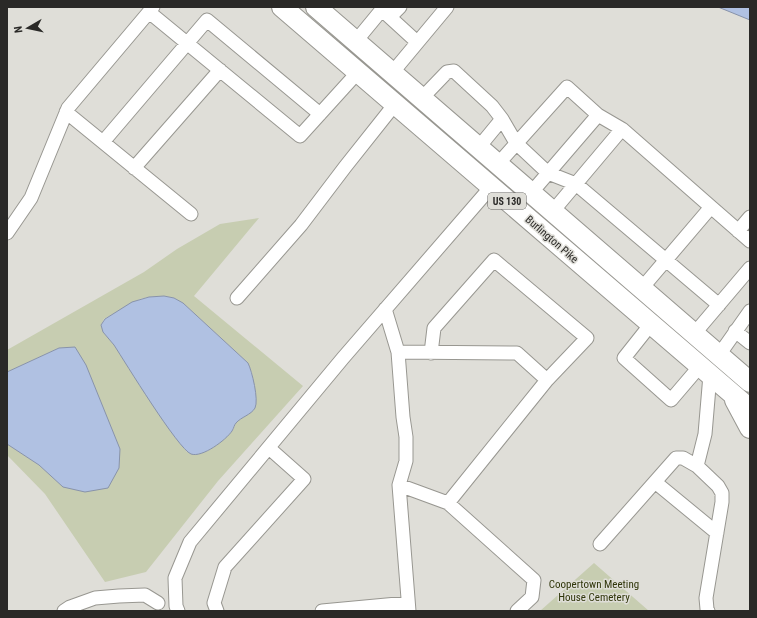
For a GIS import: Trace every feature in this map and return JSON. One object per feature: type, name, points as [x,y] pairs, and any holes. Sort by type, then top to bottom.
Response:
[{"type":"highway","name":"Burlington Pike","points":[[282,7],[750,409]]},
{"type":"highway","name":"Burlington Pike","points":[[323,9],[356,42],[750,382]]},
{"type":"highway","points":[[733,394],[750,428]]},
{"type":"lane","points":[[356,42],[385,12],[400,7]]},
{"type":"lane","points":[[392,73],[447,7]]},
{"type":"lane","points":[[7,233],[31,198],[68,108],[151,9],[188,43],[300,136],[358,72]]},
{"type":"lane","points":[[385,12],[417,42]]},
{"type":"lane","points":[[103,142],[207,20],[320,114]]},
{"type":"lane","points":[[134,168],[220,70]]},
{"type":"lane","points":[[422,98],[447,72],[454,71],[492,106],[502,119],[516,143],[548,173],[576,184],[719,305]]},
{"type":"lane","points":[[498,164],[567,87],[598,116],[622,129],[750,241]]},
{"type":"lane","points":[[237,298],[302,225],[345,167],[395,104]]},
{"type":"lane","points":[[66,112],[191,214]]},
{"type":"lane","points":[[531,192],[598,116]]},
{"type":"lane","points":[[479,147],[502,119]]},
{"type":"lane","points":[[553,211],[622,129]]},
{"type":"lane","points":[[64,611],[70,607],[95,598],[118,596],[145,595],[154,607],[177,606],[175,578],[190,542],[385,309],[491,187]]},
{"type":"lane","points":[[642,288],[712,208]]},
{"type":"lane","points":[[738,231],[750,217]]},
{"type":"lane","points":[[431,353],[434,328],[494,260],[587,338],[547,380],[448,503]]},
{"type":"lane","points":[[694,334],[750,268]]},
{"type":"lane","points":[[328,611],[408,607],[399,485],[406,461],[406,437],[398,352],[385,309]]},
{"type":"lane","points":[[719,355],[750,311]]},
{"type":"lane","points":[[651,324],[624,358],[671,400],[705,371]]},
{"type":"lane","points":[[735,331],[750,343]]},
{"type":"lane","points":[[398,352],[517,353],[547,380]]},
{"type":"lane","points":[[697,466],[705,434],[705,371]]},
{"type":"lane","points":[[216,611],[214,603],[225,567],[304,479],[269,448]]},
{"type":"lane","points":[[600,544],[676,458],[683,458],[697,466],[718,486],[722,492],[722,502],[706,598],[708,611]]},
{"type":"lane","points":[[655,482],[717,533]]},
{"type":"lane","points":[[399,485],[448,503],[534,580],[532,597],[517,611]]},
{"type":"green space","points":[[259,218],[194,296],[303,386],[218,481],[146,572],[105,582],[45,494],[7,455],[7,444],[39,465],[63,487],[59,348],[7,372],[7,350],[144,272],[177,249],[220,224]],"holes":[[[164,296],[174,298],[183,303],[248,363],[252,373],[255,407],[252,411],[236,422],[233,430],[208,451],[187,452],[159,414],[114,345],[103,332],[101,325],[104,319],[140,299]]]},
{"type":"green space","name":"Coopertown Meeting House Cemetery","points":[[594,563],[649,611],[540,611]]},
{"type":"water","points":[[718,7],[750,7],[750,20]]},
{"type":"water","points":[[164,296],[174,298],[183,303],[248,363],[256,392],[255,408],[236,423],[232,431],[225,439],[207,451],[196,455],[191,454],[184,449],[164,422],[114,345],[103,332],[101,325],[105,319],[132,302],[149,297]]},
{"type":"water","points":[[75,347],[86,365],[120,449],[119,468],[108,488],[85,492],[63,487],[39,465],[7,444],[7,372],[59,348]]}]
